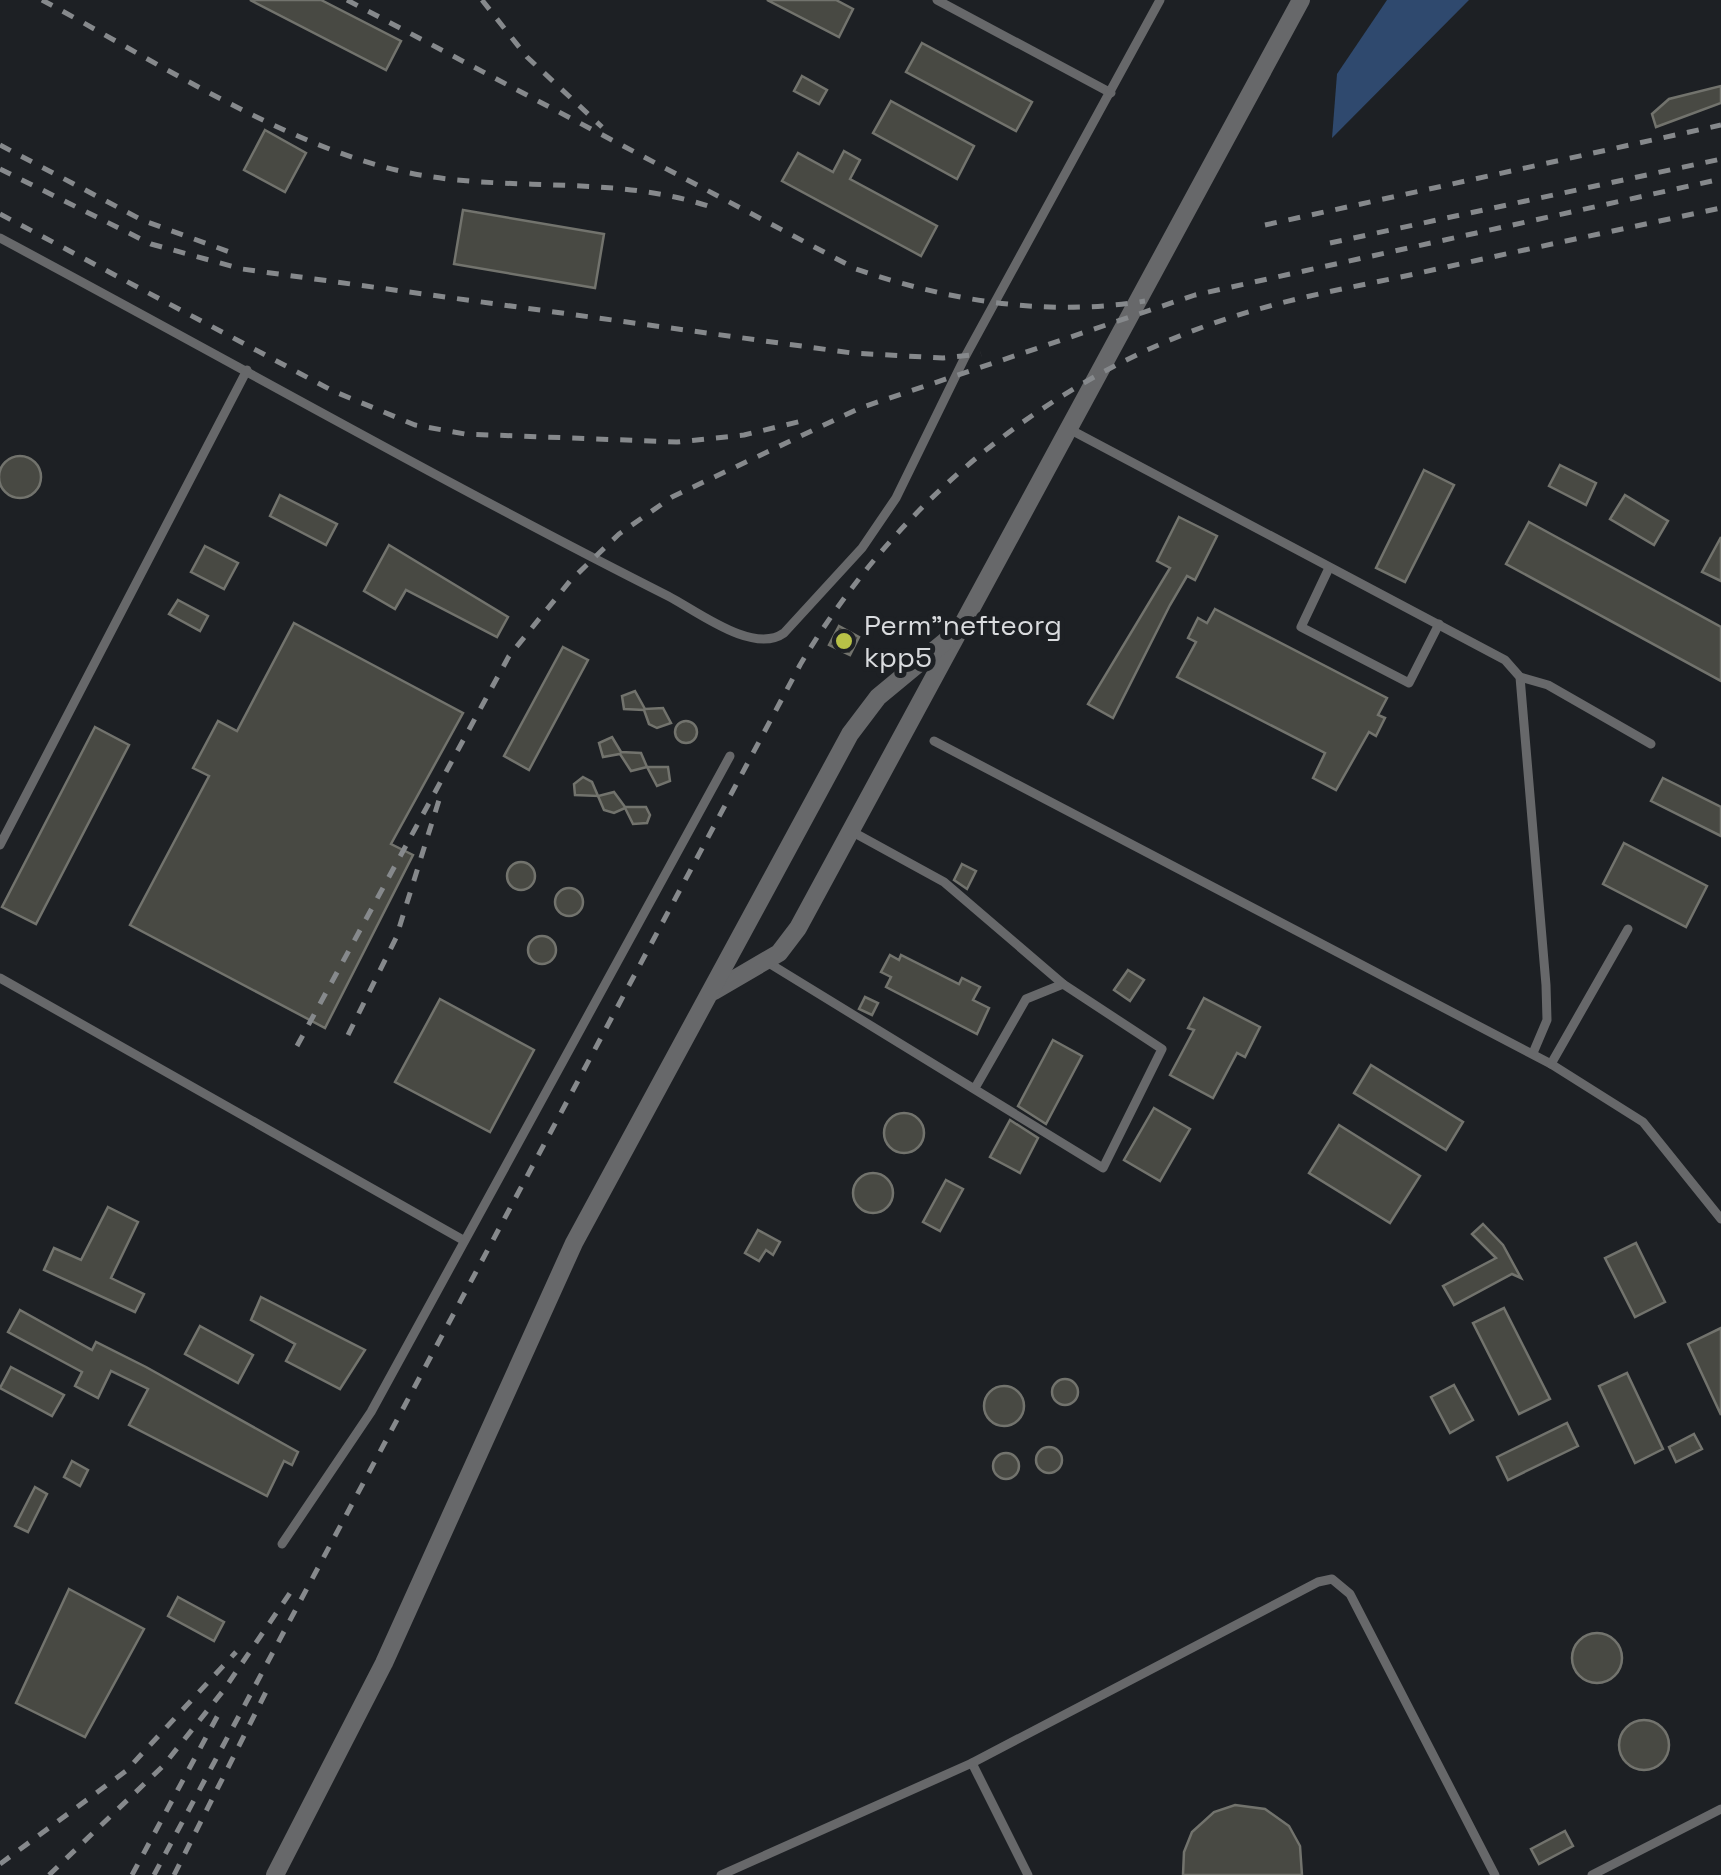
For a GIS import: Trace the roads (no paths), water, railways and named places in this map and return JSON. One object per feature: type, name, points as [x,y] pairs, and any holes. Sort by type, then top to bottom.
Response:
[{"type":"street","points":[[706,998],[726,982],[767,962],[798,928],[1301,0]]},
{"type":"street","points":[[276,1875],[384,1663],[574,1242],[706,998],[865,711],[965,625]]},
{"type":"lane","points":[[937,0],[1111,93]]},
{"type":"lane","points":[[0,238],[593,558],[742,634],[770,640],[784,633],[880,523],[965,356],[1160,0]]},
{"type":"lane","points":[[0,845],[248,370]]},
{"type":"lane","points":[[1071,430],[1236,514],[1329,568],[1505,660],[1520,677],[1525,693],[1546,985],[1547,1020],[1534,1054]]},
{"type":"lane","points":[[1329,568],[1301,627],[1409,683],[1439,624]]},
{"type":"lane","points":[[1520,677],[1548,685],[1651,744]]},
{"type":"lane","points":[[934,740],[1552,1064],[1642,1122],[1721,1219]]},
{"type":"lane","points":[[282,1544],[371,1412],[462,1240],[646,917],[730,756]]},
{"type":"lane","points":[[767,962],[1103,1168],[1162,1049],[1063,984],[944,882],[851,831]]},
{"type":"lane","points":[[1552,1064],[1628,929]]},
{"type":"lane","points":[[0,978],[462,1240]]},
{"type":"lane","points":[[975,1088],[1026,998],[1063,984]]},
{"type":"lane","points":[[720,1875],[972,1763],[1318,1582],[1332,1579],[1350,1594],[1496,1875]]},
{"type":"lane","points":[[972,1763],[1028,1875]]},
{"type":"lane","points":[[1592,1875],[1721,1809]]},
{"type":"railway","points":[[42,0],[267,122],[360,160],[443,178],[638,191],[714,208]]},
{"type":"railway","points":[[347,0],[856,269],[927,290],[999,303],[1072,307],[1145,301]]},
{"type":"railway","points":[[482,0],[527,57],[602,127]]},
{"type":"railway","points":[[1265,225],[1721,125]]},
{"type":"railway","points":[[0,145],[142,220],[235,254]]},
{"type":"railway","points":[[1330,243],[1721,159]]},
{"type":"railway","points":[[0,169],[151,244],[242,269],[852,353],[943,358],[981,354]]},
{"type":"railway","points":[[297,1046],[509,656],[570,581],[619,534],[672,497],[860,408],[1195,295],[1721,179]]},
{"type":"railway","points":[[154,1875],[800,665],[882,551],[982,453],[1097,375],[1160,344],[1226,319],[1317,294],[1721,208]]},
{"type":"railway","points":[[0,214],[333,391],[415,425],[465,434],[677,442],[744,435],[806,420]]},
{"type":"railway","points":[[348,1035],[396,938],[439,800]]},
{"type":"railway","points":[[49,1875],[163,1766],[223,1691],[290,1593]]},
{"type":"railway","points":[[0,1864],[126,1771],[236,1652]]},
{"type":"railway","points":[[174,1875],[266,1692]]},
{"type":"railway","points":[[132,1875],[218,1715]]},
{"type":"place","name":"Perm\"nefteorg kpp5","points":[[844,641]]}]
